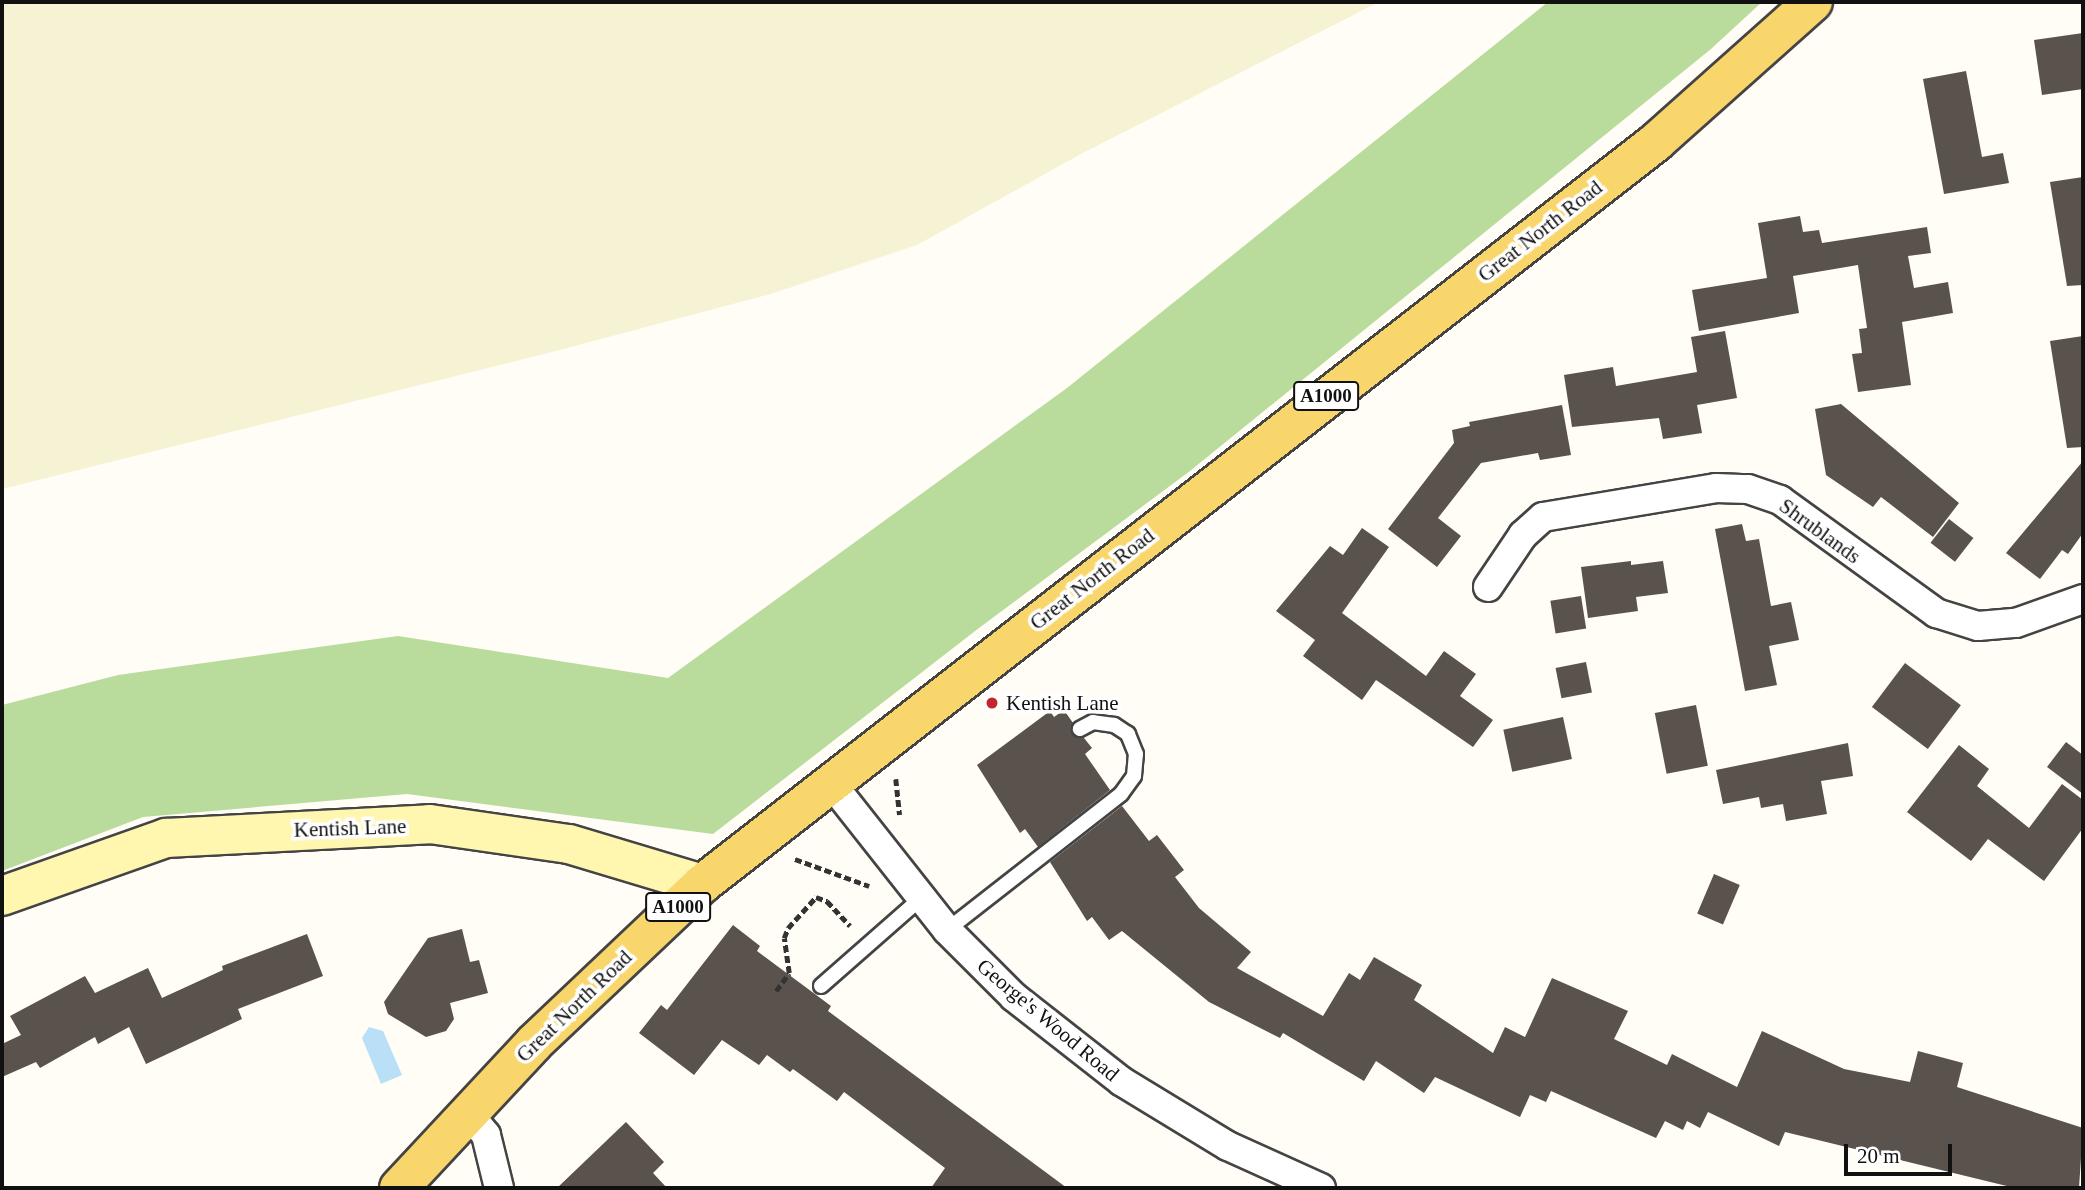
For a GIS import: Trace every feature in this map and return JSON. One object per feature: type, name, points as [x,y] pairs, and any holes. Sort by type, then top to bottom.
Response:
[{"type":"main road","name":"Great North Road","points":[[399,1188],[467,1111],[702,884],[1656,142],[1813,2]]},
{"type":"main road","name":"Kentish Lane","points":[[2,897],[166,838],[430,824],[569,844],[702,884]]},
{"type":"street","name":"Shrublands","points":[[1488,587],[1523,535],[1544,517],[1738,488],[1780,500],[1922,606],[1978,626],[2035,619],[2083,598]]},
{"type":"street","name":"George's Wood Road","points":[[831,783],[947,930],[1014,997],[1121,1081],[1228,1146],[1321,1188]]},
{"type":"street","points":[[467,1111],[486,1135],[499,1188]]},
{"type":"lane","points":[[947,930],[1121,794],[1134,776],[1136,754],[1128,734],[1114,725],[1093,722],[1080,729]]},
{"type":"lane","points":[[821,986],[921,898]]},
{"type":"path","points":[[901,817],[897,778],[905,725]]},
{"type":"path","points":[[753,844],[870,886],[880,886]]},
{"type":"path","points":[[776,991],[789,973],[784,938],[788,928],[816,897],[827,901],[857,931]]},
{"type":"shaded area","points":[[2,2],[1379,2],[1081,154],[917,245],[771,294],[548,353],[2,489]]},
{"type":"green space","points":[[1548,2],[1762,2],[1711,49],[1190,471],[979,628],[713,834],[407,794],[143,817],[2,871],[2,705],[118,675],[398,636],[668,678],[1067,388]]},
{"type":"water","points":[[369,1027],[383,1031],[402,1075],[381,1084],[362,1038]]},
{"type":"building","points":[[2083,33],[2083,89],[2042,95],[2034,40]]},
{"type":"building","points":[[1966,71],[1982,157],[2003,153],[2009,183],[1944,194],[1923,79]]},
{"type":"building","points":[[2083,177],[2083,285],[2067,286],[2050,182]]},
{"type":"building","points":[[1800,216],[1803,232],[1819,230],[1822,243],[1927,227],[1931,253],[1908,256],[1914,288],[1948,282],[1953,313],[1902,322],[1911,385],[1858,392],[1852,354],[1862,353],[1859,329],[1867,328],[1858,265],[1793,276],[1799,313],[1699,331],[1692,290],[1767,278],[1758,223]]},
{"type":"building","points":[[1725,331],[1737,398],[1697,405],[1702,433],[1663,439],[1659,418],[1572,427],[1564,375],[1613,367],[1616,386],[1697,372],[1691,337]]},
{"type":"building","points":[[2083,336],[2083,447],[2067,448],[2050,341]]},
{"type":"building","points":[[1841,404],[1959,503],[1933,537],[1881,497],[1873,507],[1826,475],[1815,409]]},
{"type":"building","points":[[1562,405],[1571,455],[1540,460],[1538,453],[1481,463],[1438,518],[1461,536],[1437,567],[1388,529],[1454,443],[1452,430],[1470,426],[1469,422]]},
{"type":"building","points":[[2083,461],[2083,533],[2068,554],[2062,550],[2040,579],[2006,553]]},
{"type":"building","points":[[1949,519],[1973,538],[1955,562],[1931,543]]},
{"type":"building","points":[[1742,524],[1746,541],[1759,539],[1771,606],[1791,602],[1799,640],[1769,646],[1777,685],[1745,691],[1715,529]]},
{"type":"building","points":[[1362,528],[1389,547],[1342,613],[1426,676],[1444,651],[1476,674],[1460,696],[1493,720],[1473,747],[1376,680],[1362,700],[1303,656],[1315,640],[1276,611],[1330,546],[1343,555]]},
{"type":"building","points":[[1631,561],[1631,565],[1663,561],[1668,593],[1636,597],[1638,611],[1588,618],[1581,567]]},
{"type":"building","points":[[1581,596],[1586,629],[1556,633],[1550,601]]},
{"type":"building","points":[[1586,662],[1592,692],[1561,698],[1556,668]]},
{"type":"building","points":[[1905,663],[1961,705],[1928,749],[1872,707]]},
{"type":"building","points":[[1696,705],[1708,766],[1667,774],[1655,713]]},
{"type":"building","points":[[1064,710],[1073,723],[1072,734],[1084,738],[1092,748],[1085,754],[1110,790],[1038,847],[1025,829],[1020,833],[977,765],[1050,711],[1054,717]]},
{"type":"building","points":[[1563,717],[1572,759],[1512,772],[1503,730]]},
{"type":"building","points":[[2066,742],[2083,755],[2083,794],[2047,767]]},
{"type":"building","points":[[1848,743],[1853,776],[1821,781],[1827,814],[1786,821],[1783,804],[1761,808],[1759,797],[1723,804],[1716,770]]},
{"type":"building","points":[[1959,745],[1989,769],[1977,786],[2029,828],[2062,784],[2083,800],[2083,828],[2044,881],[1988,839],[1971,861],[1907,812]]},
{"type":"building","points":[[1122,806],[1149,841],[1157,835],[1184,870],[1175,877],[1199,908],[1251,952],[1237,968],[1323,1016],[1349,973],[1360,980],[1374,957],[1422,985],[1414,1000],[1493,1053],[1505,1027],[1525,1037],[1552,978],[1628,1011],[1614,1039],[1667,1065],[1672,1054],[1737,1087],[1762,1031],[1844,1069],[1910,1082],[1918,1051],[1963,1063],[1957,1087],[2083,1128],[2079,1188],[2015,1188],[1785,1132],[1779,1146],[1708,1112],[1700,1128],[1687,1121],[1683,1130],[1665,1121],[1656,1138],[1551,1091],[1546,1102],[1530,1095],[1520,1117],[1435,1077],[1424,1093],[1376,1061],[1364,1081],[1283,1033],[1280,1038],[1209,1002],[1122,931],[1109,940],[1092,917],[1087,921],[1050,862]]},
{"type":"building","points":[[1714,874],[1740,885],[1723,925],[1697,914]]},
{"type":"building","points":[[733,925],[760,946],[757,951],[831,1006],[828,1011],[1067,1188],[931,1188],[945,1168],[844,1092],[837,1101],[793,1069],[790,1072],[767,1055],[759,1065],[722,1040],[694,1075],[639,1033],[661,1005],[667,1010]]},
{"type":"building","points":[[462,929],[470,962],[479,960],[488,993],[450,1003],[454,1019],[446,1031],[426,1037],[388,1014],[384,1002],[428,938]]},
{"type":"building","points":[[307,934],[323,976],[238,1009],[242,1019],[146,1064],[129,1027],[98,1044],[95,1037],[40,1068],[36,1062],[2,1077],[2,1044],[21,1035],[10,1016],[85,976],[95,993],[148,968],[162,998],[223,970],[222,966]]},
{"type":"building","points":[[626,1122],[664,1162],[653,1173],[667,1188],[557,1188]]},
{"type":"place","name":"Kentish Lane","points":[[992,703]]}]
